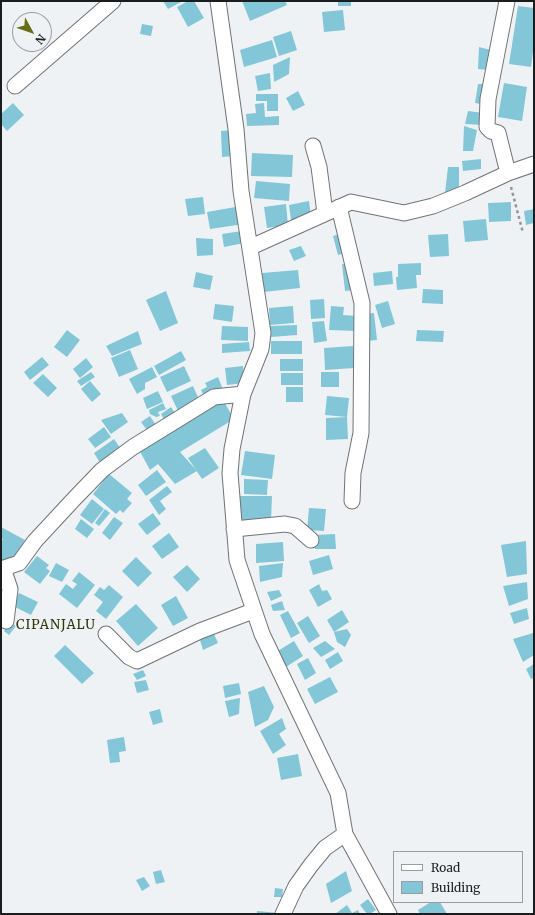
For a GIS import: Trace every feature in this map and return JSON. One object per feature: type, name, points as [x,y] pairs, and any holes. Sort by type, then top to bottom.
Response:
[{"type":"street","points":[[15,86],[114,1]]},
{"type":"street","points":[[218,1],[236,129],[241,191],[251,247],[263,333],[261,349],[243,394],[232,449],[230,473],[237,560],[253,611],[274,663],[338,793],[345,834],[389,914]]},
{"type":"street","points":[[507,1],[488,99],[487,127],[491,131],[498,133],[508,173]]},
{"type":"street","points":[[313,146],[319,167],[325,213]]},
{"type":"street","points":[[251,247],[351,202],[404,213],[433,206],[508,173],[534,164]]},
{"type":"street","points":[[339,207],[362,302],[361,433],[353,473],[352,501]]},
{"type":"street","points":[[6,621],[10,589],[2,568],[19,563],[35,541],[102,470],[133,447],[214,397],[243,394]]},
{"type":"street","points":[[234,530],[285,524],[295,526],[311,540]]},
{"type":"street","points":[[106,634],[129,657],[136,661],[200,631],[253,611]]},
{"type":"street","points":[[283,914],[296,886],[311,865],[325,848],[345,834]]},
{"type":"path","points":[[508,173],[523,234]]},
{"type":"building","points":[[163,1],[183,1],[168,9]]},
{"type":"building","points":[[188,1],[194,1],[204,18],[188,27],[177,7]]},
{"type":"building","points":[[242,1],[285,1],[287,5],[250,21]]},
{"type":"building","points":[[338,1],[351,1],[351,6],[338,6]]},
{"type":"building","points":[[518,6],[534,8],[534,44],[531,67],[509,64]]},
{"type":"building","points":[[343,10],[345,30],[324,32],[322,12]]},
{"type":"building","points":[[142,24],[153,26],[151,36],[140,34]]},
{"type":"building","points":[[291,31],[297,50],[279,56],[273,37]]},
{"type":"building","points":[[272,40],[277,57],[244,67],[240,50]]},
{"type":"building","points":[[479,47],[491,50],[489,70],[478,69]]},
{"type":"building","points":[[290,57],[289,74],[274,82],[273,65]]},
{"type":"building","points":[[270,73],[271,89],[258,91],[255,76]]},
{"type":"building","points":[[504,83],[527,87],[522,121],[498,117]]},
{"type":"building","points":[[478,84],[490,84],[487,105],[475,103]]},
{"type":"building","points":[[298,91],[305,105],[293,111],[286,98]]},
{"type":"building","points":[[256,94],[278,94],[278,111],[267,111],[267,101],[256,101]]},
{"type":"building","points":[[13,103],[24,115],[7,131],[1,124],[1,114]]},
{"type":"building","points":[[264,103],[265,117],[279,116],[279,125],[247,126],[246,114],[256,113],[255,104]]},
{"type":"building","points":[[468,111],[483,113],[483,125],[465,124]]},
{"type":"building","points":[[464,126],[477,130],[473,151],[463,151]]},
{"type":"building","points":[[233,130],[235,156],[222,157],[221,131]]},
{"type":"building","points":[[252,153],[293,155],[292,177],[251,176]]},
{"type":"building","points":[[481,159],[481,169],[463,171],[462,161]]},
{"type":"building","points":[[448,167],[459,167],[459,194],[445,193]]},
{"type":"building","points":[[256,181],[290,184],[289,201],[254,198]]},
{"type":"building","points":[[203,197],[205,214],[188,216],[185,199]]},
{"type":"building","points":[[309,201],[311,217],[291,220],[289,205]]},
{"type":"building","points":[[511,202],[511,221],[489,222],[488,203]]},
{"type":"building","points":[[286,204],[288,225],[267,228],[264,207]]},
{"type":"building","points":[[241,206],[244,224],[210,229],[207,212]]},
{"type":"building","points":[[534,209],[534,223],[526,225],[524,211]]},
{"type":"building","points":[[486,219],[488,240],[465,242],[463,221]]},
{"type":"building","points":[[242,231],[244,243],[224,247],[222,234]]},
{"type":"building","points":[[343,233],[348,252],[338,255],[333,236]]},
{"type":"building","points":[[448,234],[449,256],[430,257],[428,235]]},
{"type":"building","points":[[196,238],[213,239],[213,255],[197,256]]},
{"type":"building","points":[[301,246],[306,256],[294,261],[289,250]]},
{"type":"building","points":[[421,263],[421,275],[416,275],[417,288],[397,290],[396,277],[398,277],[398,264]]},
{"type":"building","points":[[342,264],[352,265],[355,290],[345,291]]},
{"type":"building","points":[[298,270],[300,288],[264,292],[262,273]]},
{"type":"building","points":[[392,271],[393,284],[374,286],[373,273]]},
{"type":"building","points":[[196,272],[213,276],[210,290],[193,287]]},
{"type":"building","points":[[423,289],[443,290],[443,304],[422,303]]},
{"type":"building","points":[[166,291],[178,323],[160,331],[146,300]]},
{"type":"building","points":[[324,299],[325,318],[311,319],[310,300]]},
{"type":"building","points":[[388,301],[395,324],[382,328],[375,305]]},
{"type":"building","points":[[215,304],[234,306],[232,322],[213,319]]},
{"type":"building","points":[[293,306],[294,323],[270,325],[269,308]]},
{"type":"building","points":[[331,306],[344,307],[343,315],[357,316],[356,331],[329,330]]},
{"type":"building","points":[[374,313],[377,340],[366,341],[364,314]]},
{"type":"building","points":[[324,321],[327,341],[314,343],[312,322]]},
{"type":"building","points":[[297,325],[297,335],[271,337],[270,326]]},
{"type":"building","points":[[222,326],[248,327],[248,341],[221,340]]},
{"type":"building","points":[[67,330],[80,340],[67,357],[54,347]]},
{"type":"building","points":[[417,330],[444,331],[443,342],[416,341]]},
{"type":"building","points":[[138,331],[142,344],[112,356],[106,346]]},
{"type":"building","points":[[271,341],[302,341],[302,354],[271,354]]},
{"type":"building","points":[[249,342],[250,351],[222,353],[222,344]]},
{"type":"building","points":[[353,346],[354,368],[325,370],[324,348]]},
{"type":"building","points":[[130,350],[138,369],[119,377],[111,358]]},
{"type":"building","points":[[181,351],[186,360],[159,375],[154,366]]},
{"type":"building","points":[[42,357],[49,365],[30,380],[24,372]]},
{"type":"building","points":[[86,358],[93,367],[80,378],[73,369]]},
{"type":"building","points":[[280,359],[303,359],[303,371],[280,371]]},
{"type":"building","points":[[184,366],[191,381],[167,392],[160,377]]},
{"type":"building","points":[[243,366],[245,383],[227,385],[225,368]]},
{"type":"building","points":[[152,367],[157,377],[145,383],[145,389],[137,394],[129,379]]},
{"type":"building","points":[[91,372],[95,377],[81,386],[77,381]]},
{"type":"building","points":[[321,372],[339,372],[339,387],[321,387]]},
{"type":"building","points":[[281,373],[303,373],[303,385],[281,385]]},
{"type":"building","points":[[43,374],[57,388],[48,397],[33,383]]},
{"type":"building","points":[[218,377],[224,392],[210,391],[203,394],[201,390],[207,387],[205,383]]},
{"type":"building","points":[[90,381],[101,394],[92,402],[81,389]]},
{"type":"building","points":[[193,386],[201,404],[179,413],[171,396]]},
{"type":"building","points":[[286,387],[303,387],[303,402],[286,402]]},
{"type":"building","points":[[158,391],[163,402],[147,409],[143,398]]},
{"type":"building","points":[[327,396],[349,398],[347,417],[325,415]]},
{"type":"building","points":[[223,400],[234,419],[180,452],[197,471],[175,484],[158,464],[150,470],[137,446]]},
{"type":"building","points":[[163,403],[166,409],[158,412],[160,416],[156,417],[150,414],[149,410]]},
{"type":"building","points":[[171,407],[177,416],[166,423],[161,414]]},
{"type":"building","points":[[122,413],[128,422],[111,434],[101,420]]},
{"type":"building","points":[[150,416],[157,427],[149,433],[141,422]]},
{"type":"building","points":[[347,417],[348,439],[326,440],[326,418]]},
{"type":"building","points":[[104,427],[111,437],[95,448],[88,439]]},
{"type":"building","points":[[114,439],[123,452],[102,466],[94,453]]},
{"type":"building","points":[[205,448],[219,468],[202,479],[188,458]]},
{"type":"building","points":[[245,451],[275,455],[272,479],[241,475]]},
{"type":"building","points":[[157,470],[166,482],[146,496],[138,485]]},
{"type":"building","points":[[109,474],[132,493],[127,499],[132,503],[123,513],[120,510],[116,514],[93,494]]},
{"type":"building","points":[[244,479],[268,480],[267,495],[244,494]]},
{"type":"building","points":[[167,486],[172,492],[160,501],[166,509],[159,515],[149,500]]},
{"type":"building","points":[[239,496],[272,496],[271,521],[239,521]]},
{"type":"building","points":[[92,499],[104,509],[92,524],[80,515]]},
{"type":"building","points":[[309,508],[326,509],[324,531],[307,530]]},
{"type":"building","points":[[105,509],[110,513],[99,526],[95,523]]},
{"type":"building","points":[[153,513],[161,524],[147,535],[138,524]]},
{"type":"building","points":[[114,517],[123,523],[110,540],[102,533]]},
{"type":"building","points":[[81,519],[94,529],[87,538],[75,529]]},
{"type":"building","points":[[1,527],[25,540],[11,564],[1,559],[1,543],[3,539],[1,538]]},
{"type":"building","points":[[169,533],[179,547],[162,559],[152,546]]},
{"type":"building","points":[[335,534],[336,549],[315,549],[315,535]]},
{"type":"building","points":[[526,541],[527,574],[507,577],[501,545]]},
{"type":"building","points":[[283,542],[284,561],[256,563],[256,544]]},
{"type":"building","points":[[329,555],[333,569],[313,575],[309,561]]},
{"type":"building","points":[[37,556],[49,565],[46,568],[50,571],[40,584],[24,572]]},
{"type":"building","points":[[136,557],[152,573],[138,587],[122,571]]},
{"type":"building","points":[[56,563],[69,570],[62,582],[49,576]]},
{"type":"building","points":[[283,563],[282,577],[260,582],[259,566]]},
{"type":"building","points":[[187,565],[200,579],[187,592],[173,577]]},
{"type":"building","points":[[79,572],[95,585],[77,608],[59,594],[66,584],[73,589],[77,584],[72,581]]},
{"type":"building","points":[[527,582],[528,599],[509,606],[503,586]]},
{"type":"building","points":[[319,584],[322,591],[327,590],[332,599],[318,607],[309,590]]},
{"type":"building","points":[[109,585],[123,597],[106,619],[96,611],[103,602],[94,595],[100,587],[104,590]]},
{"type":"building","points":[[279,590],[282,596],[271,601],[267,592]]},
{"type":"building","points":[[19,593],[38,602],[31,615],[13,606]]},
{"type":"building","points":[[176,596],[188,618],[173,626],[161,605]]},
{"type":"building","points":[[282,601],[285,610],[273,611],[271,605]]},
{"type":"building","points":[[136,604],[158,628],[138,646],[116,621]]},
{"type":"building","points":[[527,608],[529,619],[514,624],[510,613]]},
{"type":"building","points":[[342,610],[349,622],[334,632],[327,620]]},
{"type":"building","points":[[288,611],[300,633],[291,638],[280,615]]},
{"type":"building","points":[[308,616],[320,636],[309,643],[297,623]]},
{"type":"building","points":[[11,622],[16,626],[9,635],[4,631]]},
{"type":"building","points":[[347,629],[351,635],[345,647],[337,642],[334,632]]},
{"type":"building","points":[[533,633],[534,655],[523,662],[513,639]]},
{"type":"building","points":[[214,634],[218,643],[203,650],[200,640]]},
{"type":"building","points":[[294,641],[303,656],[286,667],[276,652]]},
{"type":"building","points":[[325,641],[335,649],[321,657],[313,648]]},
{"type":"building","points":[[65,645],[94,673],[82,684],[54,656]]},
{"type":"building","points":[[338,652],[343,661],[330,669],[325,660]]},
{"type":"building","points":[[308,658],[316,673],[305,680],[297,664]]},
{"type":"building","points":[[534,664],[534,678],[531,679],[526,669]]},
{"type":"building","points":[[143,670],[146,676],[137,680],[133,674]]},
{"type":"building","points":[[330,677],[338,692],[315,704],[307,689]]},
{"type":"building","points":[[146,680],[149,690],[137,693],[134,682]]},
{"type":"building","points":[[239,683],[241,694],[225,698],[223,686]]},
{"type":"building","points":[[264,686],[274,707],[268,720],[255,727],[248,692]]},
{"type":"building","points":[[240,698],[239,714],[229,717],[225,701]]},
{"type":"building","points":[[160,709],[163,722],[153,725],[149,712]]},
{"type":"building","points":[[282,718],[286,729],[279,734],[286,745],[273,754],[260,731]]},
{"type":"building","points":[[124,737],[126,751],[119,752],[120,762],[110,763],[107,740]]},
{"type":"building","points":[[298,754],[302,776],[281,780],[277,758]]},
{"type":"building","points":[[161,870],[165,882],[156,884],[153,872]]},
{"type":"building","points":[[346,871],[352,891],[331,903],[326,884]]},
{"type":"building","points":[[144,877],[150,886],[142,891],[136,880]]},
{"type":"building","points":[[275,888],[283,889],[282,897],[274,897]]},
{"type":"building","points":[[368,899],[376,910],[370,914],[367,914],[360,905]]},
{"type":"building","points":[[429,903],[441,903],[447,914],[420,914],[418,910]]},
{"type":"building","points":[[347,905],[352,913],[358,910],[360,914],[335,914]]},
{"type":"building","points":[[257,911],[278,913],[278,914],[257,914]]},
{"type":"district","name":"CIPANJALU","points":[[56,625]]}]
